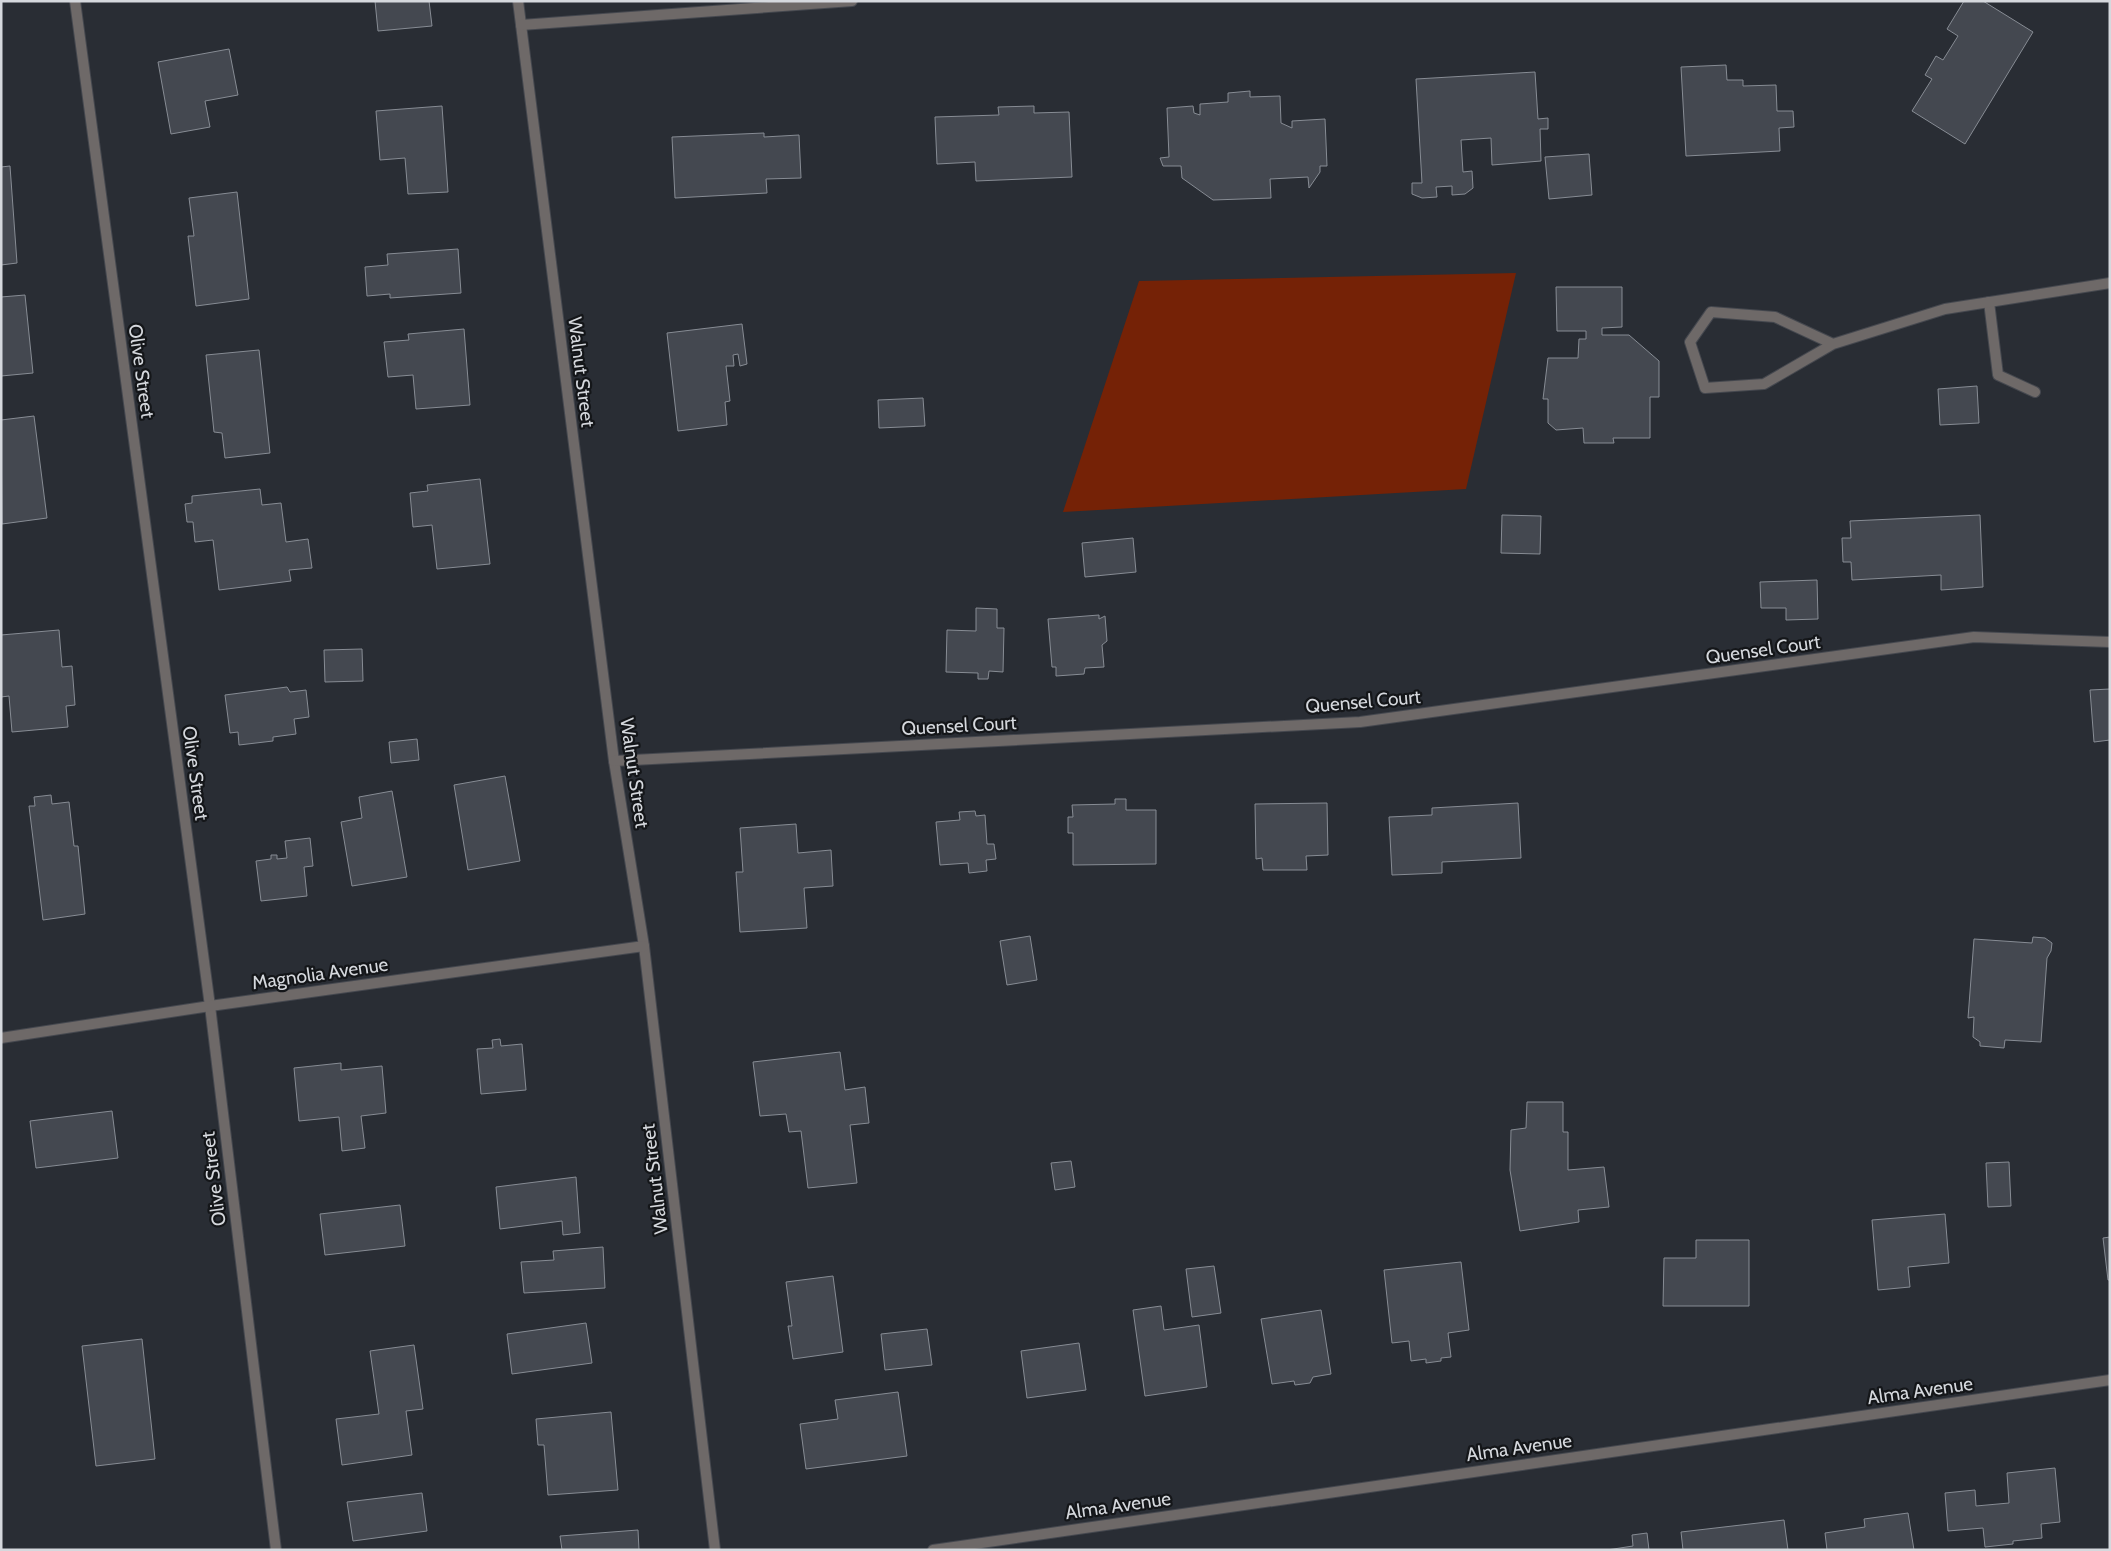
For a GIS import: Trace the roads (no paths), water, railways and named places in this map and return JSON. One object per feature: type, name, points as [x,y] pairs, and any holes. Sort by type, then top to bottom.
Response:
[{"type":"street","name":"Olive Street","points":[[75,1],[210,1006],[276,1550]]},
{"type":"street","name":"Walnut Street","points":[[518,1],[614,761],[644,946],[715,1550]]},
{"type":"street","points":[[521,25],[852,1]]},
{"type":"street","points":[[1833,344],[1775,316],[1711,312],[1690,342],[1705,388],[1764,384],[1833,344],[1945,309],[2110,283]]},
{"type":"street","points":[[1989,302],[1998,375],[2035,392]]},
{"type":"street","name":"Quensel Court","points":[[614,761],[1360,722],[1974,637],[2110,642]]},
{"type":"street","name":"Magnolia Avenue","points":[[1,1038],[210,1006],[644,946]]},
{"type":"street","name":"Alma Avenue","points":[[933,1550],[2110,1380]]}]
